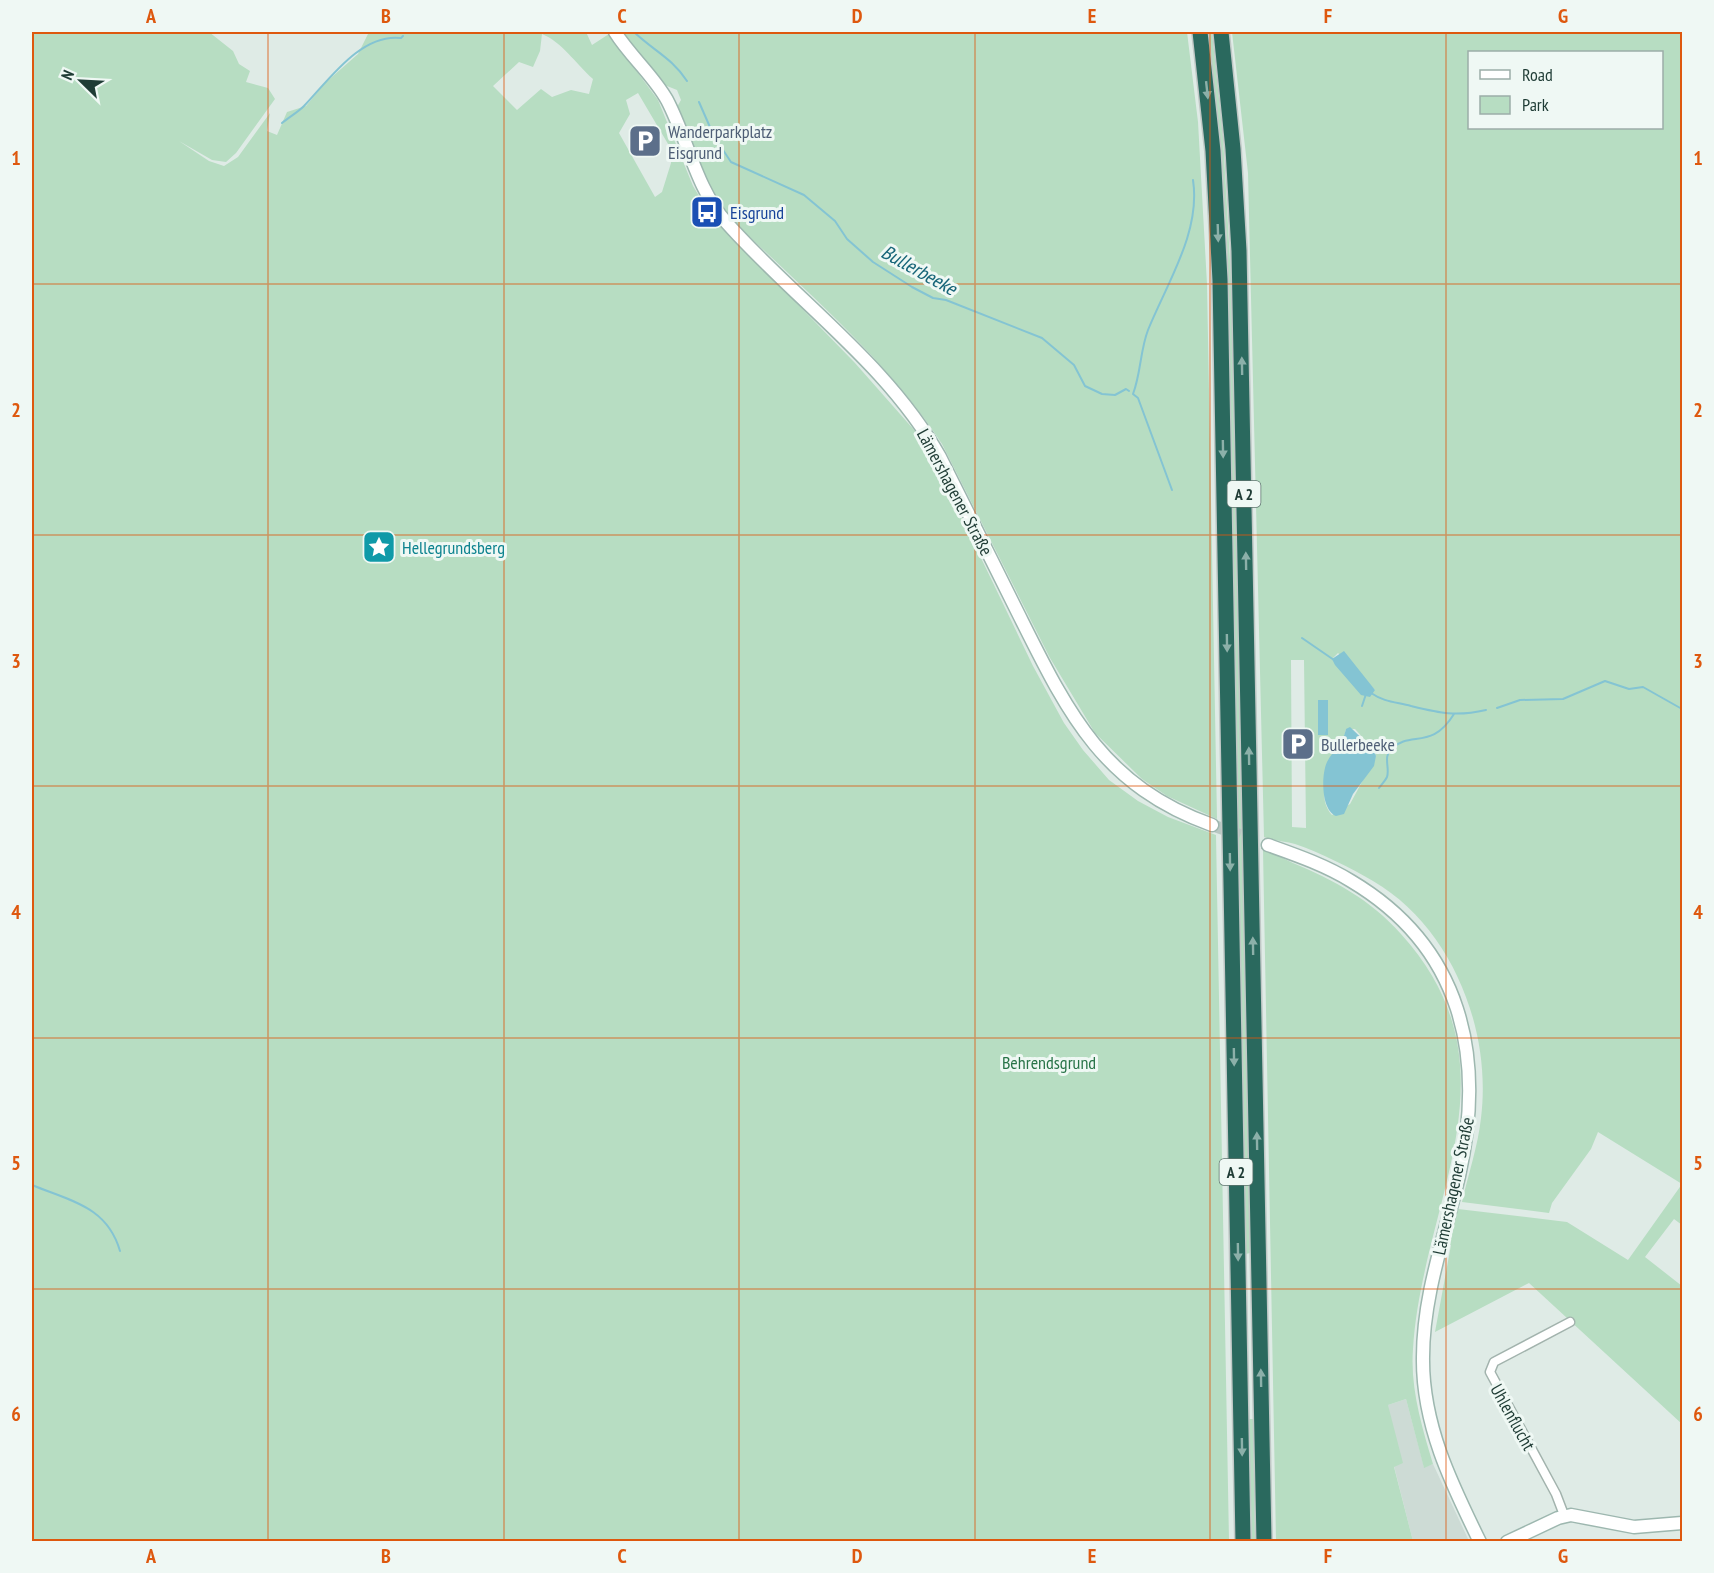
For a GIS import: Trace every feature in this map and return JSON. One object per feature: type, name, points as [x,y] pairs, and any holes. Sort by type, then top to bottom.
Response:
[{"type":"highway","name":"A 2","points":[[1200,32],[1213,151],[1220,291],[1243,1542]]},
{"type":"highway","name":"A 2","points":[[1221,32],[1235,173],[1241,305],[1264,1542]]},
{"type":"main road","name":"Lämershagener Straße","points":[[615,32],[666,99],[700,178],[726,222],[859,354],[922,428],[940,457],[1047,672],[1089,740],[1116,769],[1140,789],[1177,810],[1212,825]]},
{"type":"main road","name":"Lämershagener Straße","points":[[1268,845],[1337,873],[1389,908],[1423,944],[1457,1008],[1469,1056],[1470,1107],[1459,1176],[1430,1294],[1424,1336],[1423,1373],[1426,1401],[1438,1450],[1480,1542]]},
{"type":"main road","points":[[1507,1542],[1564,1515],[1584,1515],[1635,1527],[1683,1523]]},
{"type":"street","name":"Uhlenflucht","points":[[1564,1515],[1556,1494],[1490,1372],[1494,1362],[1570,1322]]},
{"type":"shaded area","points":[[1406,1399],[1424,1467],[1433,1464],[1469,1541],[1413,1541],[1394,1466],[1388,1405]]},
{"type":"green space","name":"Behrendsgrund","points":[[32,32],[209,32],[233,51],[239,64],[250,71],[246,82],[268,88],[275,99],[236,153],[226,162],[212,160],[179,141],[209,161],[224,166],[238,157],[270,113],[267,131],[277,135],[287,112],[306,106],[325,83],[358,54],[369,32],[586,32],[592,45],[609,34],[658,100],[693,186],[710,214],[855,363],[915,431],[955,504],[1033,666],[1064,723],[1083,750],[1109,780],[1138,801],[1168,817],[1216,835],[1229,1541],[32,1542]],"holes":[[[542,34],[562,48],[593,79],[589,94],[571,90],[552,97],[541,89],[517,110],[493,86],[519,62],[533,67],[540,51]],[[638,93],[671,149],[671,163],[662,192],[655,197],[619,133],[630,114],[626,100]]]},
{"type":"green space","points":[[621,32],[1187,32],[1198,122],[1207,284],[1217,819],[1167,796],[1142,779],[1095,733],[1050,658],[942,444],[921,413],[870,354],[730,218],[713,192],[694,150],[677,107],[681,100],[677,90],[662,84]]},
{"type":"green space","points":[[1208,32],[1212,32],[1223,137],[1231,278],[1250,1253],[1246,1254],[1227,241],[1219,132]]},
{"type":"green space","points":[[1232,32],[1682,32],[1682,1184],[1598,1132],[1591,1149],[1552,1203],[1549,1213],[1462,1202],[1480,1129],[1483,1084],[1480,1050],[1472,1016],[1461,984],[1445,953],[1425,925],[1401,901],[1373,881],[1315,852],[1295,844],[1264,837],[1248,173]],"holes":[[[1338,653],[1375,690],[1359,689],[1332,659]],[[1291,660],[1304,660],[1306,828],[1292,827]],[[1318,700],[1328,700],[1328,735],[1318,735]],[[1346,729],[1355,729],[1374,750],[1376,756],[1350,804],[1332,815],[1326,805],[1324,795],[1329,772]]]},
{"type":"green space","points":[[1263,850],[1351,892],[1389,922],[1401,934],[1437,984],[1456,1035],[1461,1085],[1456,1136],[1420,1294],[1413,1349],[1415,1393],[1433,1464],[1424,1468],[1406,1399],[1388,1405],[1403,1463],[1394,1467],[1413,1541],[1276,1541]]},
{"type":"green space","points":[[1682,1184],[1682,1225],[1674,1219],[1645,1257],[1682,1286],[1682,1424],[1529,1283],[1435,1332],[1451,1245],[1446,1244],[1458,1209],[1567,1222],[1628,1260]]},
{"type":"green space","points":[[1249,1419],[1253,1419],[1255,1541],[1252,1541]]},
{"type":"water","points":[[1344,651],[1375,690],[1370,697],[1361,695],[1335,665],[1332,659]]},
{"type":"water","points":[[1318,700],[1328,700],[1328,735],[1318,735]]},
{"type":"water","points":[[1350,727],[1374,750],[1376,756],[1374,766],[1353,794],[1344,814],[1336,816],[1327,807],[1325,800],[1325,768],[1343,739],[1346,729]]},
{"type":"waterway","name":"Bullerbeeke","points":[[634,32],[669,60],[687,81]]},
{"type":"waterway","name":"Bullerbeeke","points":[[282,123],[299,111],[359,50],[386,38],[403,36]]},
{"type":"waterway","name":"Bullerbeeke","points":[[699,102],[713,134],[718,137],[717,141],[731,162],[804,195],[835,221],[847,239],[873,262],[933,298],[946,300],[1042,338],[1074,365],[1085,386],[1102,394],[1115,395],[1126,389],[1129,391]]},
{"type":"waterway","points":[[1172,490],[1138,398],[1133,394],[1148,330],[1173,276],[1187,238],[1192,219],[1193,180]]},
{"type":"waterway","name":"Bullerbeeke","points":[[1302,638],[1334,660]]},
{"type":"waterway","name":"Bullerbeeke","points":[[1497,708],[1520,700],[1563,699],[1605,681],[1629,689],[1643,687],[1682,709]]},
{"type":"waterway","name":"Bullerbeeke","points":[[1371,693],[1390,701],[1440,712],[1457,714],[1486,710]]},
{"type":"waterway","points":[[1362,706],[1366,694]]},
{"type":"waterway","points":[[1379,788],[1388,774],[1387,755],[1391,749],[1406,741],[1437,732],[1454,714]]},
{"type":"waterway","points":[[32,1185],[73,1201],[96,1215],[106,1224],[120,1251]]},
{"type":"tunnel","points":[[1212,825],[1268,845]]},
{"type":"place","name":"Wanderparkplatz Eisgrund","points":[[645,141]]},
{"type":"place","name":"Eisgrund","points":[[707,212]]},
{"type":"place","name":"Hellegrundsberg","points":[[379,547]]},
{"type":"place","name":"Bullerbeeke","points":[[1298,744]]}]
